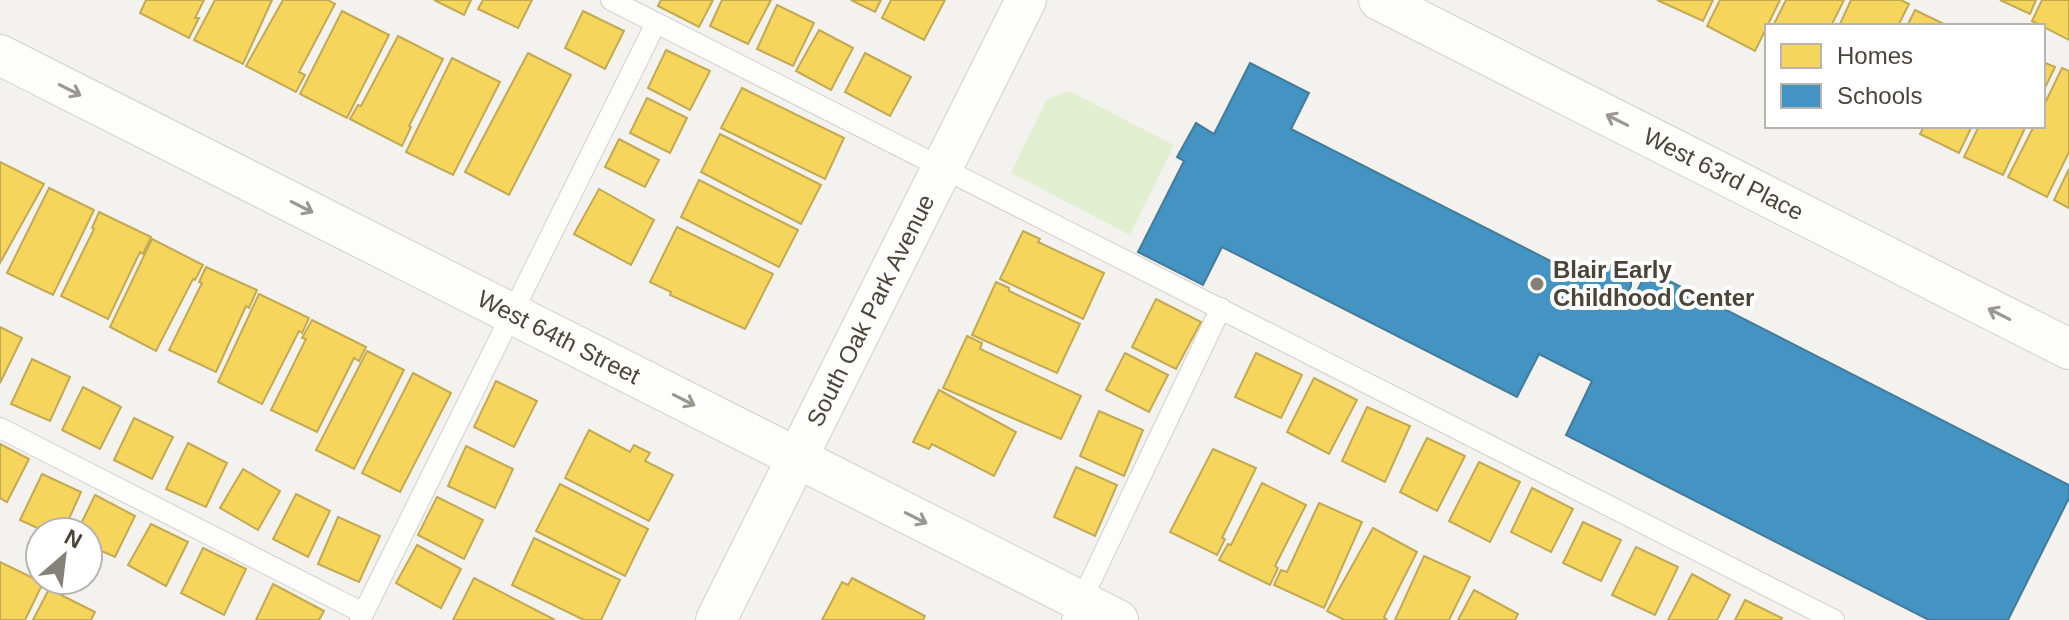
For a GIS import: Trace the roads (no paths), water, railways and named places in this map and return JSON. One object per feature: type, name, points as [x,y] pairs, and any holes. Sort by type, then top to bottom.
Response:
[{"type":"street","name":"South Oak Park Avenue","points":[[716,620],[1026,0]]},
{"type":"street","name":"West 63rd Place","points":[[1379,0],[2069,349]]},
{"type":"street","name":"West 64th Street","points":[[0,55],[797,458],[1076,611],[1118,620]]},
{"type":"lane","points":[[611,0],[1834,620]]},
{"type":"lane","points":[[0,428],[362,616],[656,23]]},
{"type":"lane","points":[[1076,611],[1221,308]]},
{"type":"place","name":"Blair Early Childhood Center","points":[[1537,284]]}]
